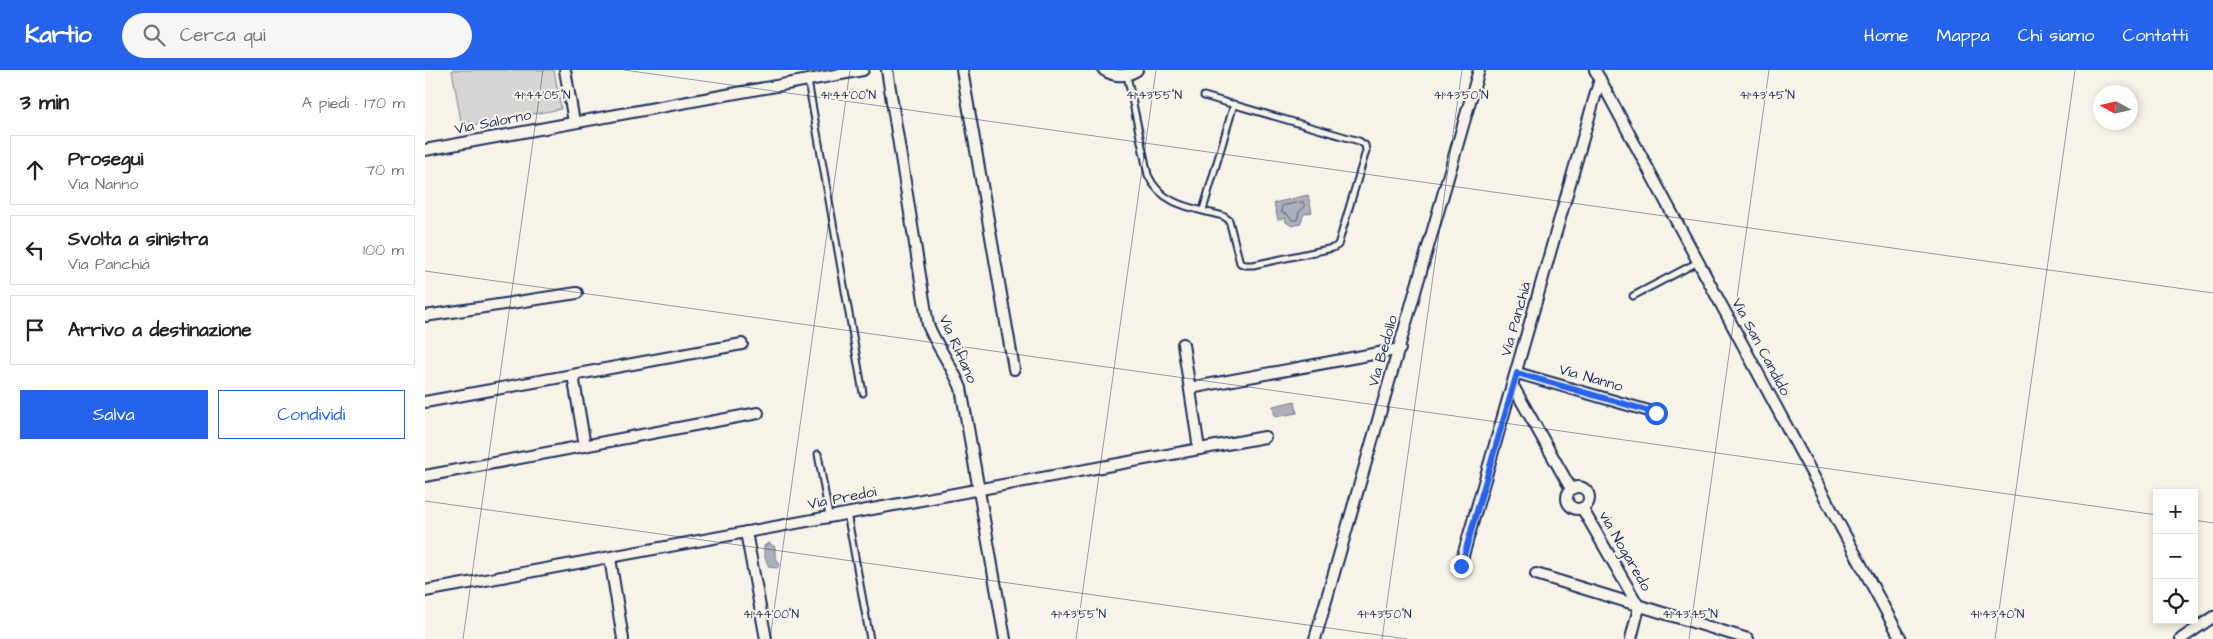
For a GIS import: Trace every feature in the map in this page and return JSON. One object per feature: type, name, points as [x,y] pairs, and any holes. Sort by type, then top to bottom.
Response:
[{"type":"street","points":[[565,70],[574,122]]},
{"type":"street","name":"Via Salorno","points":[[425,150],[863,70]]},
{"type":"street","name":"Via Rifiano","points":[[887,70],[928,325],[935,342],[954,372],[961,388],[1005,639]]},
{"type":"street","points":[[962,70],[1014,369]]},
{"type":"street","points":[[1105,70],[1118,76],[1127,75],[1137,70]]},
{"type":"street","name":"Via Bedollo","points":[[1315,639],[1479,70]]},
{"type":"street","name":"Via San Candido","points":[[1597,75],[1901,639]]},
{"type":"street","name":"Via Panchià","points":[[1461,566],[1517,373],[1597,75]]},
{"type":"street","points":[[425,316],[577,293]]},
{"type":"street","points":[[425,402],[742,344]]},
{"type":"street","points":[[1183,344],[1199,449]]},
{"type":"street","points":[[1190,388],[1400,349]]},
{"type":"street","name":"Via Nanno","points":[[1517,373],[1656,413]]},
{"type":"street","points":[[573,375],[585,446]]},
{"type":"street","name":"via Nogaredo","points":[[1513,386],[1571,489]]},
{"type":"street","points":[[425,476],[759,414]]},
{"type":"street","name":"Via Predoi","points":[[425,591],[610,558],[847,512],[1265,437]]},
{"type":"street","name":"via Nogaredo","points":[[1571,489],[1582,487],[1587,492],[1589,499],[1583,508]]},
{"type":"street","name":"via Nogaredo","points":[[1571,489],[1567,498],[1569,505],[1575,508],[1583,508]]},
{"type":"street","name":"via Nogaredo","points":[[1583,508],[1639,607],[1631,639]]},
{"type":"street","points":[[746,532],[766,639]]},
{"type":"street","points":[[610,558],[623,639]]},
{"type":"street","points":[[1536,574],[1748,639]]},
{"type":"street","points":[[2181,639],[2213,618]]},
{"type":"lane","points":[[1127,75],[1148,175],[1152,185],[1169,200],[1223,216],[1229,220],[1240,263],[1245,265],[1333,248],[1338,245],[1366,151],[1365,145],[1359,141],[1204,96]]},
{"type":"lane","points":[[808,80],[863,393]]},
{"type":"lane","points":[[1203,210],[1234,104]]},
{"type":"lane","points":[[1633,296],[1698,262]]},
{"type":"lane","points":[[818,454],[829,516]]},
{"type":"lane","points":[[847,512],[870,639]]},
{"type":"shaded area","points":[[452,70],[554,70],[561,109],[462,127]]},
{"type":"water","points":[[1308,195],[1312,212],[1304,214],[1300,224],[1292,226],[1286,222],[1285,218],[1278,220],[1274,203]]},
{"type":"water","points":[[1295,401],[1297,413],[1275,417],[1273,406]]},
{"type":"water","points":[[769,543],[775,547],[775,555],[780,565],[777,568],[769,567],[764,555],[764,546]]},
{"type":"route","points":[[1461,566],[1517,373],[1656,413]]}]
